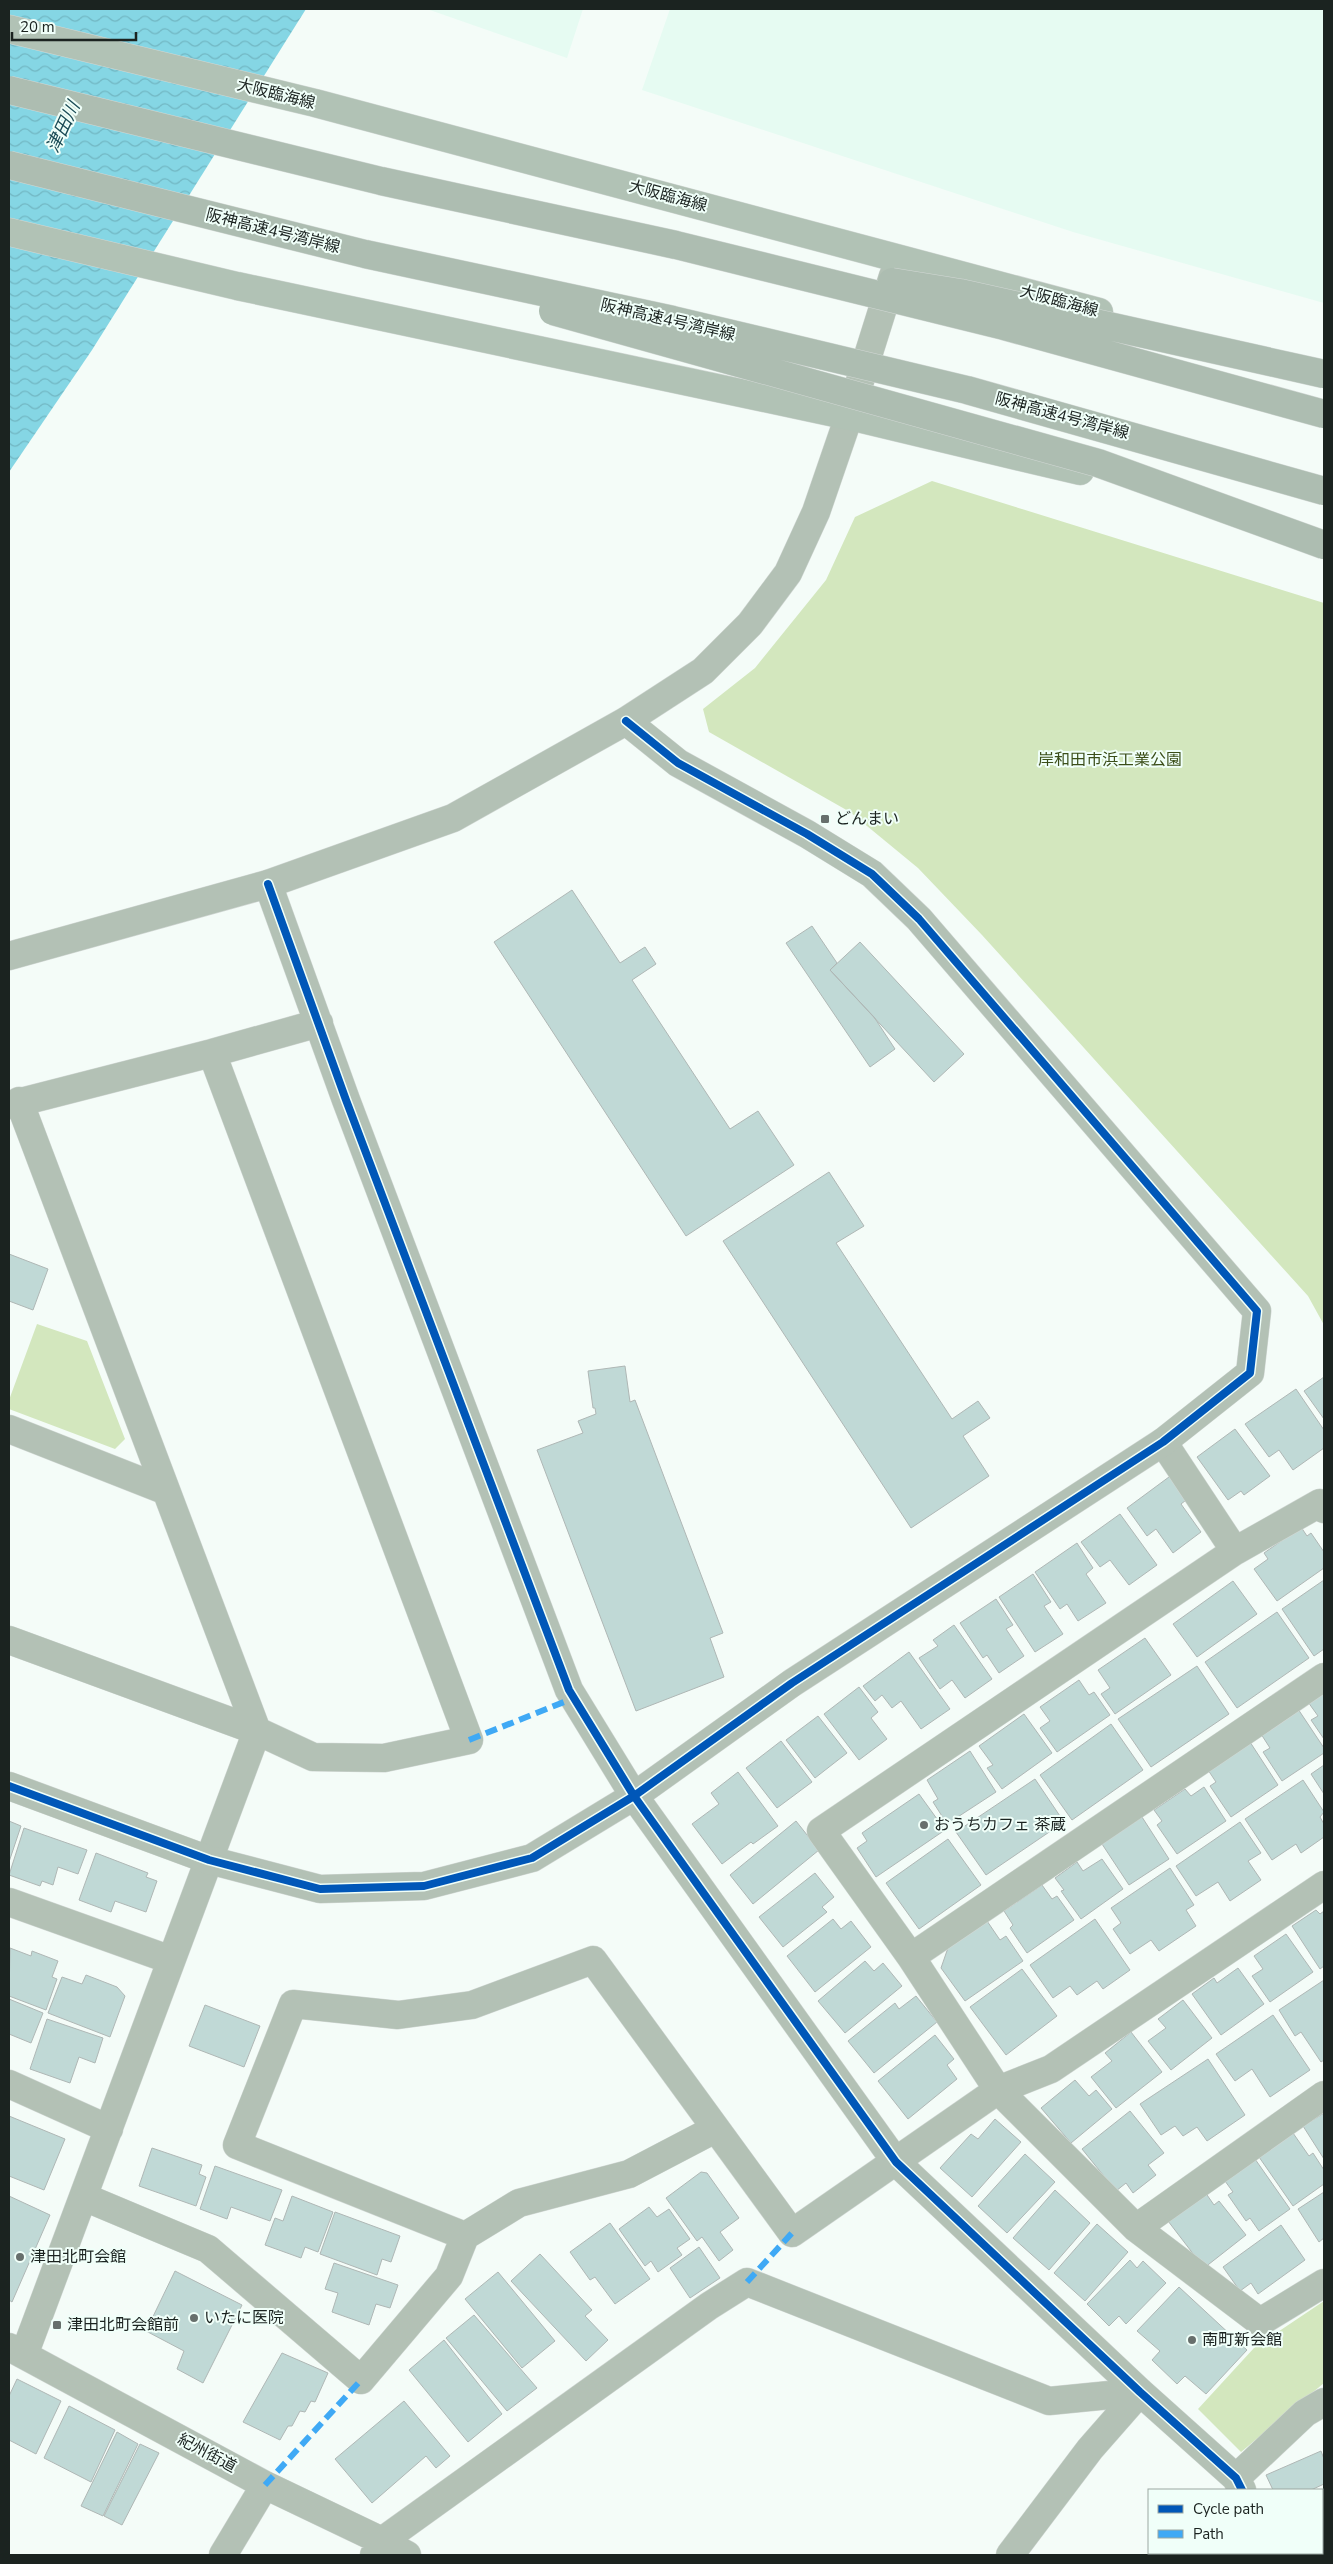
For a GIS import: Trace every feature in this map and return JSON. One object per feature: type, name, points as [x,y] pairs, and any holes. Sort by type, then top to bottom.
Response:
[{"type":"highway","points":[[9,90],[381,181],[676,245],[1004,326],[1324,414]]},
{"type":"highway","name":"阪神高速4号湾岸線","points":[[9,165],[365,254],[673,320],[967,390],[1324,490]]},
{"type":"highway","points":[[676,245],[960,293],[1324,375]]},
{"type":"highway","points":[[365,254],[615,330],[1098,463],[1324,545]]},
{"type":"main road","name":"大阪臨海線","points":[[9,29],[315,103],[1168,330],[1324,375]]},
{"type":"main road","points":[[9,232],[237,286],[849,416],[1144,486],[1324,533]]},
{"type":"street","points":[[9,956],[268,884],[453,818],[626,721],[703,671],[750,624],[782,580],[816,512],[849,416],[899,258]]},
{"type":"street","points":[[9,1786],[209,1860],[320,1889],[424,1886],[532,1858],[634,1796],[792,1683],[1163,1442],[1250,1373],[1257,1310],[919,919],[872,874],[807,834],[678,764],[626,721]]},
{"type":"street","points":[[268,884],[346,1100],[569,1690],[634,1796],[896,2162],[1239,2484],[1305,2413],[1324,2402]]},
{"type":"street","points":[[17,2351],[84,2197],[257,1731],[14,1103],[212,1053],[318,1023]]},
{"type":"street","points":[[9,1640],[257,1731],[313,1757],[384,1758],[469,1740],[212,1053]]},
{"type":"street","points":[[9,1429],[164,1490]]},
{"type":"street","points":[[1163,1442],[1235,1551]]},
{"type":"street","points":[[1324,1509],[1320,1503],[1235,1551],[821,1831],[911,1957],[998,2090],[1136,2228],[1260,2322],[1324,2282]]},
{"type":"street","points":[[911,1957],[1324,1677]]},
{"type":"street","points":[[465,2236],[237,2145],[293,2004],[398,2015],[463,2006],[593,1960],[792,2232],[998,2090],[1051,2069],[1324,1885]]},
{"type":"street","points":[[9,1902],[171,1960]]},
{"type":"street","points":[[9,2084],[109,2129]]},
{"type":"street","points":[[1136,2228],[1324,2095]]},
{"type":"street","points":[[84,2197],[208,2249],[361,2380],[450,2276],[465,2236],[519,2204],[630,2174],[715,2129]]},
{"type":"street","points":[[378,2548],[709,2306],[747,2282],[1049,2401],[1140,2392]]},
{"type":"street","name":"紀州街道","points":[[17,2351],[378,2548],[407,2555]]},
{"type":"street","points":[[1010,2555],[1090,2449],[1140,2392]]},
{"type":"street","points":[[223,2555],[265,2485]]},
{"type":"shaded area","points":[[427,9],[583,9],[567,58]]},
{"type":"shaded area","points":[[670,9],[1324,9],[1324,303],[1073,232],[642,90]]},
{"type":"green space","name":"岸和田市浜工業公園","points":[[932,481],[1324,603],[1324,1325],[1308,1296],[982,935],[918,868],[850,812],[709,732],[703,709],[755,668],[826,580],[855,517]]},
{"type":"green space","points":[[37,1324],[87,1341],[125,1439],[115,1449],[9,1409],[9,1400]]},
{"type":"green space","points":[[1324,2301],[1324,2383],[1241,2452],[1198,2409],[1254,2348]]},
{"type":"water","name":"津田川","points":[[9,9],[306,9],[92,350],[9,472]]},
{"type":"building","points":[[572,890],[620,963],[645,947],[656,964],[632,980],[730,1129],[758,1111],[794,1165],[686,1236],[494,942]]},
{"type":"building","points":[[812,926],[837,963],[830,970],[874,1017],[895,1049],[870,1067],[786,943]]},
{"type":"building","points":[[860,942],[964,1054],[934,1082],[830,970]]},
{"type":"building","points":[[829,1172],[864,1226],[836,1243],[952,1419],[978,1401],[990,1418],[963,1436],[989,1476],[911,1528],[723,1241]]},
{"type":"building","points":[[9,1254],[48,1269],[33,1310],[9,1301]]},
{"type":"building","points":[[625,1366],[630,1402],[635,1400],[723,1633],[710,1638],[724,1677],[636,1711],[537,1450],[583,1433],[578,1421],[596,1414],[595,1408],[593,1408],[588,1371]]},
{"type":"building","points":[[1324,1377],[1324,1419],[1304,1391]]},
{"type":"building","points":[[1296,1389],[1324,1430],[1324,1448],[1293,1470],[1279,1450],[1269,1457],[1245,1424]]},
{"type":"building","points":[[1235,1429],[1270,1476],[1244,1495],[1241,1491],[1228,1500],[1197,1457]]},
{"type":"building","points":[[1173,1474],[1190,1497],[1181,1504],[1201,1532],[1173,1553],[1156,1529],[1147,1536],[1127,1508]]},
{"type":"building","points":[[1120,1514],[1157,1565],[1129,1585],[1110,1560],[1100,1567],[1081,1542]]},
{"type":"building","points":[[1301,1527],[1307,1536],[1311,1533],[1324,1552],[1324,1568],[1277,1601],[1254,1569],[1268,1559],[1264,1553]]},
{"type":"building","points":[[1077,1543],[1093,1568],[1086,1574],[1106,1603],[1078,1621],[1067,1604],[1060,1609],[1035,1572]]},
{"type":"building","points":[[1033,1574],[1051,1602],[1044,1606],[1063,1634],[1035,1652],[999,1597]]},
{"type":"building","points":[[1324,1580],[1324,1649],[1314,1656],[1282,1609]]},
{"type":"building","points":[[1233,1581],[1257,1614],[1197,1657],[1173,1624]]},
{"type":"building","points":[[996,1599],[1013,1625],[1006,1629],[1024,1656],[999,1673],[987,1655],[983,1658],[960,1623]]},
{"type":"building","points":[[1277,1612],[1309,1658],[1237,1708],[1205,1662]]},
{"type":"building","points":[[954,1625],[992,1679],[965,1698],[952,1680],[940,1689],[919,1658],[938,1646],[933,1640]]},
{"type":"building","points":[[1145,1638],[1171,1675],[1115,1714],[1101,1694],[1110,1688],[1098,1670]]},
{"type":"building","points":[[909,1652],[950,1709],[921,1729],[901,1701],[892,1708],[882,1695],[875,1701],[863,1686]]},
{"type":"building","points":[[1197,1666],[1229,1714],[1151,1767],[1118,1719]]},
{"type":"building","points":[[1079,1680],[1089,1695],[1094,1692],[1110,1715],[1057,1752],[1040,1728],[1050,1721],[1040,1707]]},
{"type":"building","points":[[859,1687],[878,1712],[871,1718],[887,1739],[859,1760],[824,1714]]},
{"type":"building","points":[[1324,1692],[1324,1739],[1311,1720],[1318,1716],[1308,1702]]},
{"type":"building","points":[[1298,1709],[1324,1748],[1324,1753],[1282,1781],[1263,1752],[1270,1748],[1261,1734]]},
{"type":"building","points":[[1024,1714],[1052,1753],[1002,1789],[987,1768],[993,1765],[979,1746]]},
{"type":"building","points":[[818,1716],[847,1753],[815,1778],[786,1740]]},
{"type":"building","points":[[1111,1724],[1143,1770],[1072,1820],[1040,1775]]},
{"type":"building","points":[[781,1741],[812,1782],[777,1808],[746,1768]]},
{"type":"building","points":[[1250,1742],[1278,1785],[1231,1817],[1210,1786],[1216,1782],[1208,1770]]},
{"type":"building","points":[[970,1751],[996,1792],[947,1824],[933,1802],[938,1799],[927,1780]]},
{"type":"building","points":[[1324,1765],[1324,1794],[1311,1774]]},
{"type":"building","points":[[738,1772],[778,1826],[753,1844],[751,1842],[722,1864],[692,1824],[719,1804],[711,1793]]},
{"type":"building","points":[[1035,1779],[1064,1822],[986,1875],[956,1832]]},
{"type":"building","points":[[1303,1780],[1324,1812],[1320,1817],[1324,1824],[1324,1837],[1301,1853],[1296,1844],[1272,1860],[1245,1819]]},
{"type":"building","points":[[1204,1787],[1226,1821],[1177,1854],[1157,1825],[1162,1821],[1154,1810],[1185,1789],[1191,1796]]},
{"type":"building","points":[[919,1794],[945,1830],[876,1877],[857,1848],[867,1841],[862,1833]]},
{"type":"building","points":[[1142,1817],[1169,1859],[1129,1885],[1102,1844]]},
{"type":"building","points":[[9,1821],[21,1826],[9,1862]]},
{"type":"building","points":[[796,1821],[819,1850],[753,1904],[730,1875]]},
{"type":"building","points":[[1240,1822],[1261,1853],[1248,1861],[1261,1880],[1230,1901],[1218,1882],[1196,1896],[1176,1866]]},
{"type":"building","points":[[24,1828],[87,1850],[78,1874],[58,1867],[53,1885],[42,1881],[40,1886],[9,1875]]},
{"type":"building","points":[[948,1839],[981,1885],[919,1929],[886,1883]]},
{"type":"building","points":[[96,1853],[148,1873],[146,1877],[157,1881],[146,1912],[115,1901],[111,1912],[79,1900]]},
{"type":"building","points":[[1102,1859],[1123,1889],[1081,1919],[1061,1891],[1064,1890],[1055,1878],[1077,1862],[1083,1871]]},
{"type":"building","points":[[1170,1868],[1194,1905],[1186,1910],[1196,1926],[1159,1951],[1151,1940],[1130,1954],[1113,1929],[1121,1923],[1111,1908]]},
{"type":"building","points":[[815,1873],[834,1897],[822,1907],[827,1912],[783,1947],[759,1917]]},
{"type":"building","points":[[1042,1885],[1052,1899],[1057,1896],[1074,1920],[1027,1953],[1010,1928],[1013,1925],[1004,1911]]},
{"type":"building","points":[[1316,1910],[1320,1914],[1324,1911],[1324,1966],[1320,1969],[1292,1926]]},
{"type":"building","points":[[985,1918],[1000,1940],[1006,1936],[1023,1961],[965,2001],[941,1968],[950,1942]]},
{"type":"building","points":[[833,1919],[841,1929],[851,1921],[871,1947],[815,1992],[787,1956]]},
{"type":"building","points":[[1095,1919],[1130,1970],[1103,1989],[1097,1981],[1077,1995],[1070,1986],[1053,1998],[1030,1965]]},
{"type":"building","points":[[1286,1934],[1313,1972],[1270,2002],[1252,1976],[1263,1969],[1254,1956]]},
{"type":"building","points":[[10,1948],[31,1956],[32,1951],[58,1961],[52,1977],[57,1979],[46,2010],[9,1996]]},
{"type":"building","points":[[865,1961],[874,1971],[883,1963],[902,1986],[845,2033],[818,2001]]},
{"type":"building","points":[[1238,1968],[1264,2004],[1221,2035],[1192,1994],[1214,1978],[1217,1983]]},
{"type":"building","points":[[1022,1969],[1057,2016],[1006,2055],[970,2007]]},
{"type":"building","points":[[86,1975],[117,1987],[125,1996],[110,2037],[48,2013],[62,1977],[82,1984]]},
{"type":"building","points":[[1324,1980],[1324,2060],[1321,2062],[1301,2032],[1295,2036],[1279,2010]]},
{"type":"building","points":[[916,1996],[937,2022],[874,2073],[848,2041],[895,2003],[899,2009]]},
{"type":"building","points":[[9,1999],[43,2013],[31,2043],[9,2034]]},
{"type":"building","points":[[1183,2000],[1212,2038],[1171,2070],[1148,2041],[1166,2028],[1158,2019]]},
{"type":"building","points":[[205,2005],[260,2026],[244,2067],[189,2046]]},
{"type":"building","points":[[1273,2015],[1310,2070],[1270,2097],[1252,2069],[1235,2081],[1216,2054]]},
{"type":"building","points":[[47,2019],[103,2038],[95,2063],[79,2057],[70,2083],[30,2069]]},
{"type":"building","points":[[1131,2032],[1162,2072],[1116,2108],[1091,2077],[1112,2061],[1105,2053]]},
{"type":"building","points":[[935,2035],[954,2059],[947,2065],[957,2079],[908,2119],[878,2081]]},
{"type":"building","points":[[1208,2059],[1245,2115],[1207,2141],[1197,2127],[1183,2136],[1175,2126],[1161,2135],[1140,2104]]},
{"type":"building","points":[[1075,2080],[1089,2096],[1096,2090],[1112,2109],[1071,2143],[1041,2108]]},
{"type":"building","points":[[1130,2111],[1164,2153],[1148,2165],[1156,2175],[1133,2193],[1126,2183],[1116,2191],[1082,2149]]},
{"type":"building","points":[[1324,2113],[1324,2159],[1303,2126]]},
{"type":"building","points":[[9,2116],[65,2139],[44,2190],[9,2176]]},
{"type":"building","points":[[995,2119],[1021,2142],[972,2197],[940,2168],[971,2134],[978,2139]]},
{"type":"building","points":[[1293,2133],[1309,2156],[1313,2153],[1324,2170],[1324,2184],[1293,2206],[1259,2157]]},
{"type":"building","points":[[152,2148],[202,2165],[199,2174],[206,2177],[196,2206],[139,2186]]},
{"type":"building","points":[[1025,2154],[1055,2182],[1007,2233],[978,2206]]},
{"type":"building","points":[[1255,2159],[1290,2209],[1259,2231],[1250,2218],[1246,2221],[1228,2195],[1233,2192],[1225,2181]]},
{"type":"building","points":[[215,2166],[282,2190],[270,2221],[231,2207],[227,2219],[200,2209]]},
{"type":"building","points":[[701,2172],[707,2173],[739,2218],[720,2232],[733,2250],[719,2261],[702,2237],[697,2241],[666,2198]]},
{"type":"building","points":[[1055,2190],[1090,2223],[1049,2270],[1013,2238]]},
{"type":"building","points":[[1205,2192],[1214,2205],[1219,2201],[1246,2235],[1204,2268],[1168,2221]]},
{"type":"building","points":[[1324,2192],[1324,2238],[1319,2242],[1298,2209]]},
{"type":"building","name":"津田北町会館","points":[[9,2196],[50,2215],[12,2302],[9,2300]]},
{"type":"building","points":[[292,2196],[333,2212],[318,2252],[305,2247],[301,2258],[265,2245],[275,2218],[283,2221]]},
{"type":"building","points":[[649,2207],[657,2217],[669,2209],[690,2239],[677,2248],[682,2255],[658,2272],[651,2261],[645,2266],[619,2229]]},
{"type":"building","points":[[335,2212],[400,2236],[391,2262],[382,2259],[377,2275],[320,2254]]},
{"type":"building","points":[[610,2223],[650,2279],[615,2304],[595,2277],[590,2280],[570,2252]]},
{"type":"building","points":[[1097,2224],[1128,2252],[1085,2301],[1054,2273]]},
{"type":"building","points":[[1281,2225],[1305,2260],[1258,2294],[1251,2283],[1240,2291],[1223,2267]]},
{"type":"building","points":[[699,2247],[720,2278],[690,2298],[670,2268]]},
{"type":"building","points":[[540,2254],[592,2310],[585,2316],[608,2340],[586,2361],[511,2281]]},
{"type":"building","points":[[1130,2260],[1137,2268],[1143,2261],[1166,2283],[1126,2324],[1119,2316],[1109,2326],[1087,2304]]},
{"type":"building","points":[[334,2263],[398,2285],[390,2308],[376,2304],[369,2325],[332,2312],[338,2293],[325,2289]]},
{"type":"building","name":"いたに医院","points":[[175,2271],[242,2305],[203,2383],[177,2369],[184,2351],[146,2331]]},
{"type":"building","points":[[498,2272],[555,2341],[522,2368],[465,2299]]},
{"type":"building","name":"南町新会館","points":[[1179,2287],[1247,2350],[1206,2394],[1185,2376],[1177,2384],[1152,2360],[1160,2351],[1137,2331]]},
{"type":"building","points":[[474,2315],[537,2388],[507,2411],[446,2338]]},
{"type":"building","points":[[444,2340],[502,2414],[468,2442],[409,2370]]},
{"type":"building","points":[[282,2353],[328,2373],[315,2402],[311,2401],[305,2412],[300,2411],[292,2426],[288,2426],[280,2440],[243,2422]]},
{"type":"building","points":[[17,2379],[61,2401],[36,2454],[9,2440],[9,2396]]},
{"type":"building","points":[[404,2401],[450,2456],[436,2468],[426,2456],[372,2503],[335,2459]]},
{"type":"building","points":[[69,2406],[115,2430],[91,2482],[44,2458]]},
{"type":"building","points":[[117,2432],[138,2444],[103,2516],[81,2506]]},
{"type":"building","points":[[140,2444],[159,2453],[122,2525],[104,2516]]},
{"type":"building","points":[[1321,2451],[1324,2459],[1324,2484],[1313,2489],[1273,2489],[1266,2475]]},
{"type":"building","points":[[1323,2494],[1324,2555],[1300,2555],[1323,2554]]},
{"type":"marked path","points":[[469,1740],[574,1698]]},
{"type":"marked path","points":[[747,2282],[792,2233]]},
{"type":"marked path","points":[[265,2485],[361,2380]]},
{"type":"cycle path","points":[[9,1786],[209,1860],[320,1889],[424,1886],[532,1858],[634,1796],[792,1683],[1163,1442],[1250,1373],[1257,1311],[919,919],[872,874],[807,834],[678,763],[626,721]]},
{"type":"cycle path","points":[[268,884],[346,1100],[569,1690],[634,1796],[896,2162],[1140,2392],[1236,2478],[1242,2489]]},
{"type":"place","name":"どんまい","points":[[825,819]]},
{"type":"place","name":"おうちカフェ 茶蔵","points":[[924,1825]]},
{"type":"place","name":"津田北町会館","points":[[20,2257]]},
{"type":"place","name":"いたに医院","points":[[194,2318]]},
{"type":"place","name":"津田北町会館前","points":[[57,2325]]},
{"type":"place","name":"南町新会館","points":[[1192,2340]]}]
